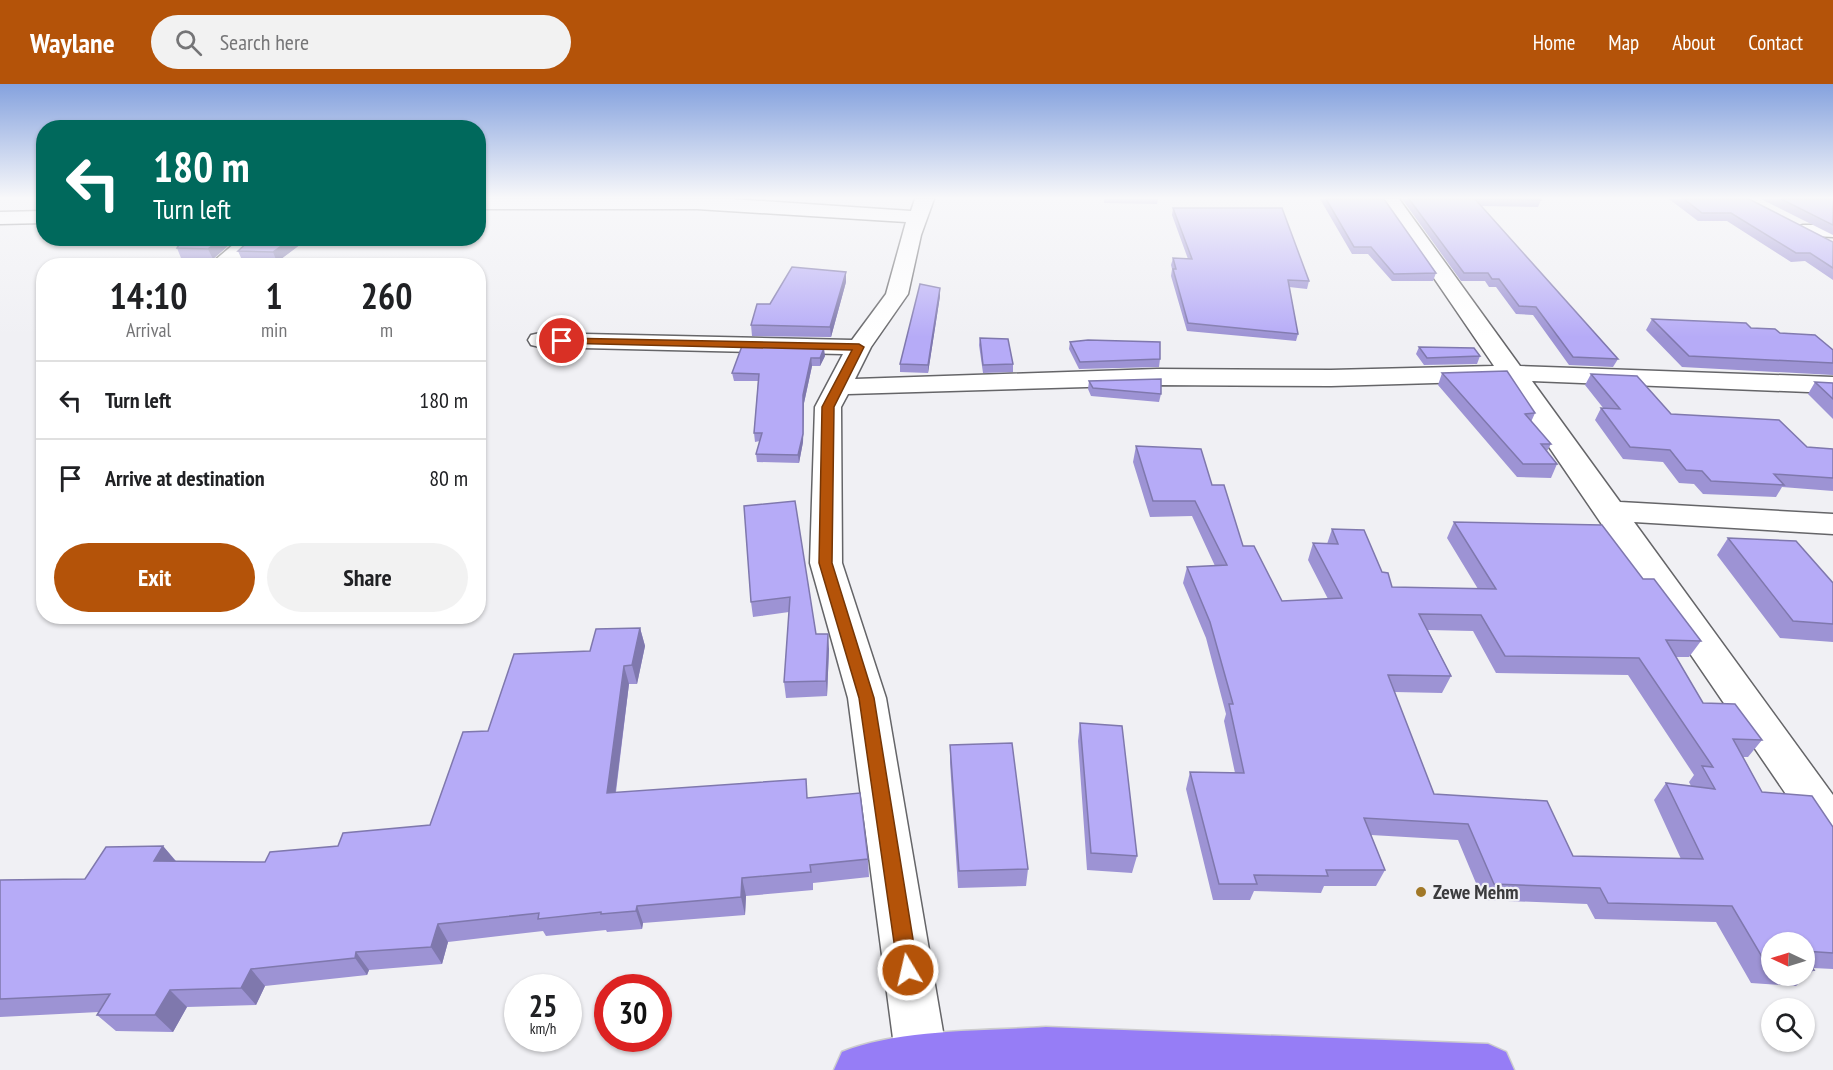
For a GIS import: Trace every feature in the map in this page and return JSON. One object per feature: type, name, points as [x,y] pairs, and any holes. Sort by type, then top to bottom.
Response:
[{"type":"highway","points":[[860,1070],[922,1061],[1046,1052],[1473,1069]]},
{"type":"street","points":[[911,245],[897,294],[859,347],[828,407],[826,563],[867,698],[922,1061]]},
{"type":"street","points":[[1421,245],[1833,828]]},
{"type":"street","points":[[228,258],[244,246]]},
{"type":"street","points":[[540,340],[859,347]]},
{"type":"street","points":[[838,387],[1157,377],[1331,378],[1511,373],[1833,385]]},
{"type":"street","points":[[1609,511],[1833,524]]},
{"type":"building","points":[[1187,245],[1296,245],[1309,281],[1288,280],[1298,334],[1188,323],[1173,269],[1176,269],[1173,258],[1192,259]]},
{"type":"building","points":[[1353,245],[1416,245],[1436,273],[1394,274],[1371,247],[1354,247]]},
{"type":"building","points":[[1443,245],[1516,245],[1618,359],[1573,357],[1536,307],[1519,306],[1499,279],[1492,279],[1488,273],[1464,273]]},
{"type":"building","points":[[1783,245],[1833,245],[1833,268],[1810,253],[1796,253]]},
{"type":"building","points":[[178,246],[212,246],[208,249],[177,248]]},
{"type":"building","points":[[243,246],[281,246],[273,252],[238,251]]},
{"type":"building","points":[[792,267],[846,272],[830,327],[751,325],[757,304],[770,304]]},
{"type":"building","points":[[920,284],[940,288],[928,365],[900,364]]},
{"type":"building","points":[[1652,319],[1746,323],[1751,328],[1775,329],[1780,333],[1815,335],[1833,350],[1833,363],[1689,356]]},
{"type":"building","points":[[980,338],[1008,339],[1013,364],[983,365]]},
{"type":"building","points":[[1088,340],[1160,342],[1160,359],[1080,362],[1070,342]]},
{"type":"building","points":[[742,346],[824,348],[820,358],[811,358],[803,395],[803,434],[798,455],[756,454],[762,433],[754,433],[759,374],[732,373]]},
{"type":"building","points":[[1419,347],[1474,348],[1480,356],[1427,358]]},
{"type":"building","points":[[1507,371],[1535,413],[1525,414],[1551,444],[1541,444],[1557,464],[1523,464],[1442,373]]},
{"type":"building","points":[[1591,374],[1637,376],[1671,414],[1779,420],[1807,447],[1833,449],[1833,478],[1774,474],[1784,485],[1711,481],[1702,471],[1686,470],[1670,450],[1630,447],[1601,408],[1620,409]]},
{"type":"building","points":[[1161,379],[1161,394],[1093,388],[1089,381]]},
{"type":"building","points":[[1815,382],[1833,383],[1833,399]]},
{"type":"building","points":[[1136,446],[1201,449],[1212,485],[1224,485],[1243,546],[1254,546],[1282,601],[1342,598],[1313,543],[1338,544],[1332,529],[1364,530],[1382,572],[1388,573],[1392,587],[1496,589],[1454,522],[1602,525],[1643,579],[1654,579],[1701,641],[1666,640],[1703,703],[1735,704],[1762,740],[1733,739],[1762,792],[1812,796],[1833,827],[1833,953],[1815,952],[1815,932],[1761,932],[1761,955],[1732,906],[1608,903],[1600,888],[1494,884],[1468,824],[1364,818],[1385,870],[1326,870],[1328,876],[1254,875],[1257,884],[1219,884],[1190,772],[1244,773],[1229,704],[1233,704],[1210,622],[1187,567],[1227,565],[1195,501],[1153,501]],"holes":[[[1419,614],[1481,615],[1505,656],[1639,658],[1713,767],[1702,766],[1715,789],[1666,783],[1703,859],[1573,856],[1547,801],[1434,794],[1388,675],[1451,676]]]},
{"type":"building","points":[[795,501],[816,634],[828,634],[826,681],[784,682],[790,597],[751,602],[744,506]]},
{"type":"building","points":[[1728,538],[1796,541],[1833,583],[1833,624],[1793,621]]},
{"type":"building","points":[[640,628],[632,665],[624,666],[607,793],[806,779],[807,798],[860,793],[868,859],[810,865],[811,872],[742,878],[741,897],[637,906],[636,911],[601,914],[601,912],[538,919],[539,913],[438,924],[431,947],[356,952],[355,958],[251,969],[241,988],[170,990],[155,1015],[97,1015],[110,994],[0,999],[0,880],[85,879],[106,847],[163,846],[154,861],[265,862],[270,852],[338,846],[343,833],[430,825],[463,732],[488,731],[514,654],[590,651],[596,629]]},
{"type":"building","points":[[1080,723],[1122,726],[1137,856],[1091,853]]},
{"type":"building","points":[[1012,743],[1028,869],[959,871],[950,745]]},
{"type":"place","name":"Zewe Mehm","points":[[1421,892]]},
{"type":"route","points":[[562,341],[859,347],[828,407],[826,563],[867,698],[908,970]]}]
